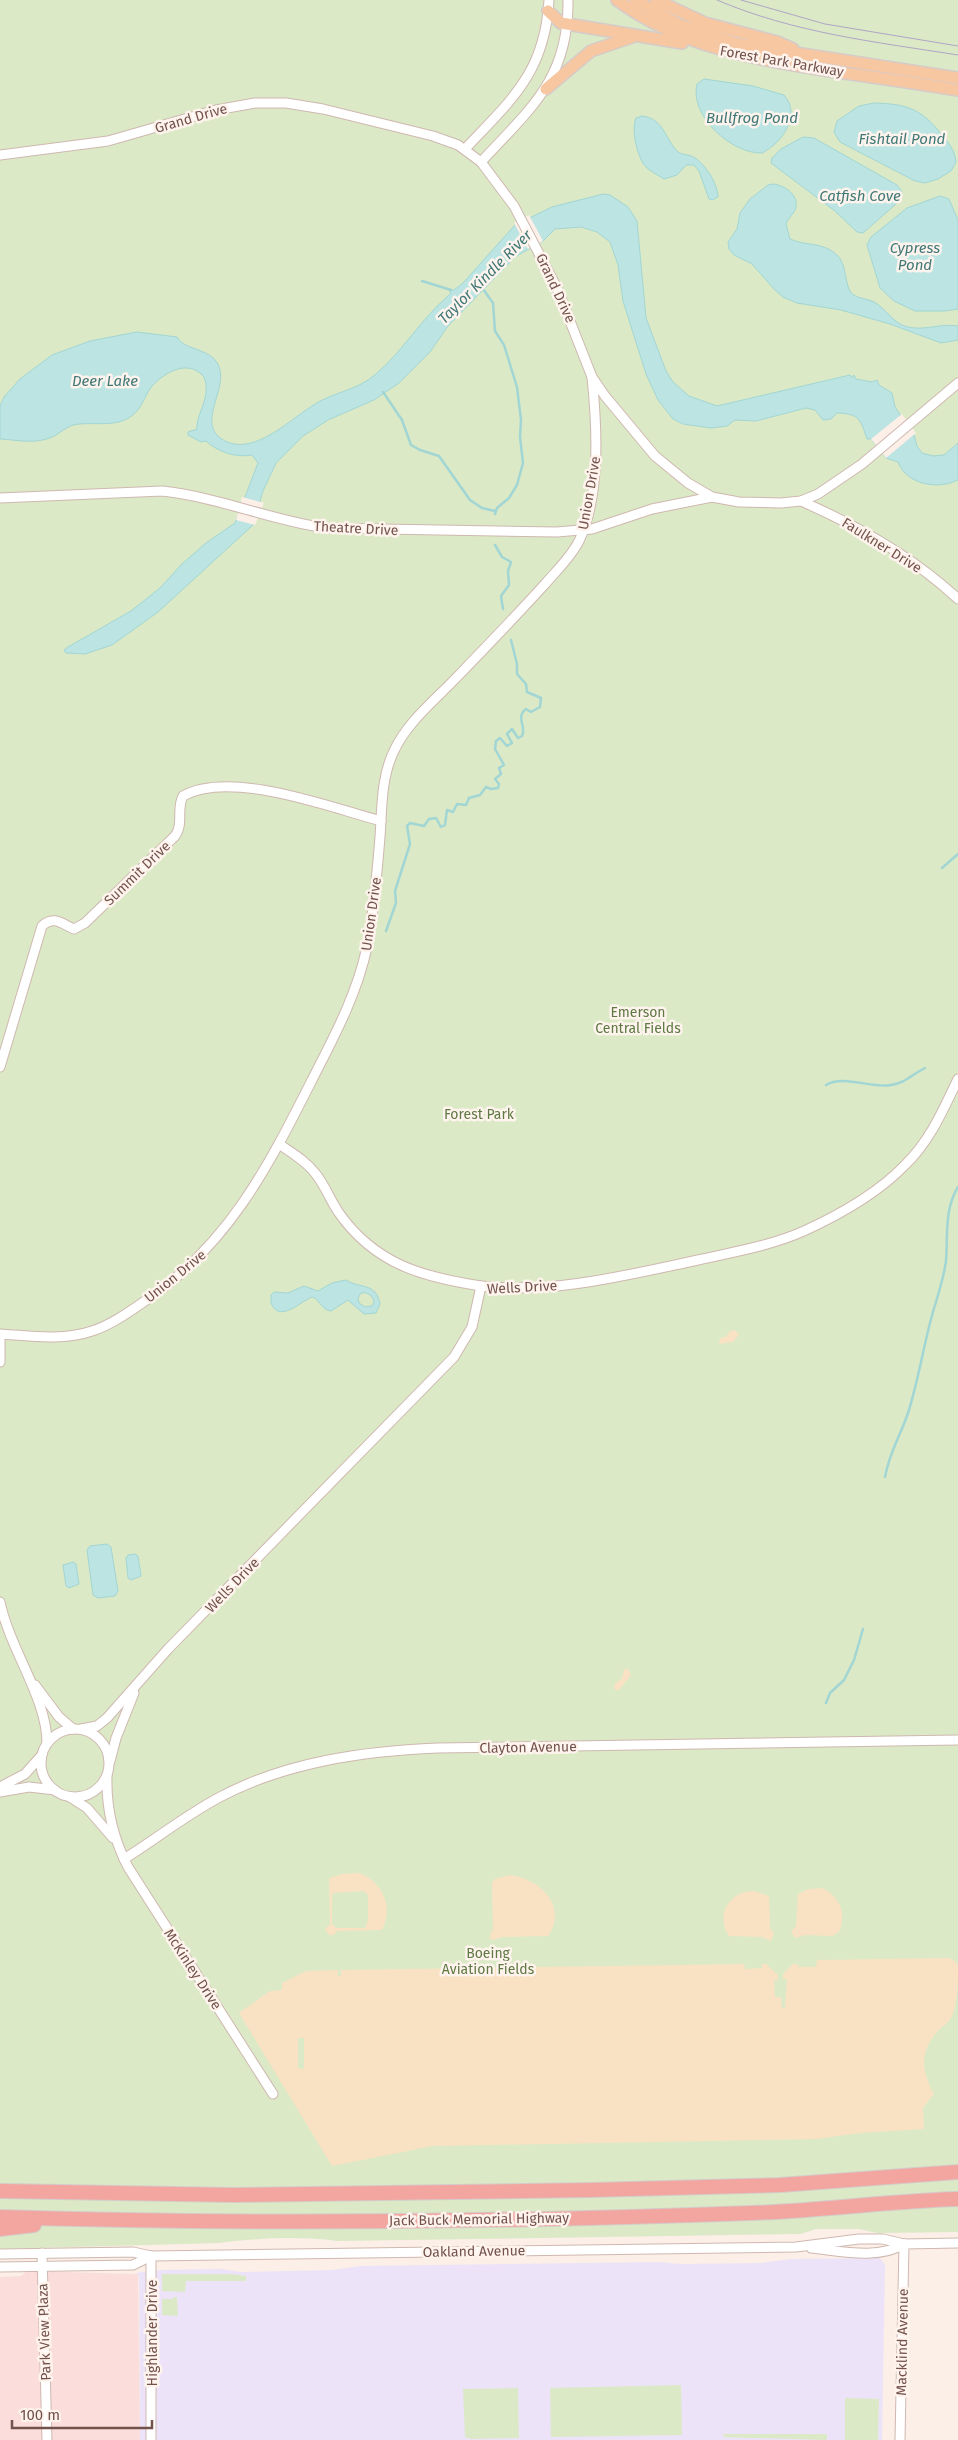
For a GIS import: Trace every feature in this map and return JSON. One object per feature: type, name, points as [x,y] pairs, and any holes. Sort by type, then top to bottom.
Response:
[{"type":"highway","name":"Jack Buck Memorial Highway","points":[[0,2191],[252,2195],[591,2190],[780,2185],[958,2172]]},
{"type":"highway","name":"Jack Buck Memorial Highway","points":[[0,2217],[234,2222],[718,2214],[958,2199]]},
{"type":"highway","points":[[0,2229],[77,2219]]},
{"type":"main road","name":"Forest Park Parkway","points":[[617,0],[654,24],[714,49],[758,60],[958,90]]},
{"type":"main road","name":"Forest Park Parkway","points":[[635,0],[664,18],[714,38],[753,47],[958,78]]},
{"type":"main road","points":[[656,0],[696,19],[777,42],[806,55]]},
{"type":"main road","points":[[549,5],[555,20],[568,24],[714,49]]},
{"type":"main road","points":[[546,89],[591,51],[616,41],[640,35]]},
{"type":"street","points":[[481,162],[529,113],[546,89],[559,60],[568,24],[568,0]]},
{"type":"street","points":[[465,149],[504,110],[525,83],[540,52],[549,5]]},
{"type":"street","name":"Grand Drive","points":[[0,155],[108,141],[237,105],[273,102],[305,105],[348,115],[433,136],[465,149],[481,162],[504,190],[520,216],[565,306],[592,377],[620,416],[655,456],[685,480],[712,497],[758,503],[801,501],[832,486],[958,383]]},
{"type":"street","name":"Union Drive","points":[[0,1336],[83,1334],[112,1322],[160,1291],[200,1258],[223,1232],[279,1144],[338,1028],[355,989],[371,923],[387,767],[399,741],[419,716],[569,557],[583,531],[593,483],[597,442],[592,377]]},
{"type":"street","name":"Theatre Drive","points":[[0,498],[162,491],[195,496],[308,525],[345,530],[583,531],[605,526],[652,509],[712,497]]},
{"type":"street","name":"Faulkner Drive","points":[[801,501],[873,536],[913,562],[958,599]]},
{"type":"street","name":"Summit Drive","points":[[0,1067],[42,926],[46,922],[58,921],[74,928],[85,923],[175,836],[179,828],[179,807],[183,796],[195,792],[226,788],[267,790],[381,821]]},
{"type":"street","name":"Wells Drive","points":[[77,1729],[102,1722],[137,1686],[168,1649],[454,1357],[472,1327],[481,1286],[539,1288],[603,1279],[748,1249],[803,1231],[865,1196],[904,1167],[930,1134],[958,1079]]},
{"type":"street","points":[[279,1144],[315,1172],[339,1213],[374,1250],[411,1271],[448,1281],[481,1286]]},
{"type":"street","points":[[0,1336],[0,1362]]},
{"type":"street","points":[[0,1602],[9,1635],[44,1718],[47,1744]]},
{"type":"street","points":[[0,1792],[29,1787],[55,1790],[68,1796],[90,1794],[99,1787],[108,1771],[108,1753],[102,1742],[93,1734],[77,1729],[59,1717],[27,1675]]},
{"type":"street","name":"Wells Drive","points":[[108,1771],[118,1732],[137,1686]]},
{"type":"street","points":[[0,1787],[30,1770],[54,1736],[77,1729]]},
{"type":"street","name":"Clayton Avenue","points":[[124,1859],[182,1820],[237,1788],[280,1773],[355,1755],[438,1748],[958,1740]]},
{"type":"street","points":[[42,1755],[44,1776],[55,1790]]},
{"type":"street","name":"McKinley Drive","points":[[108,1771],[108,1808],[116,1842],[124,1859],[141,1890],[273,2094]]},
{"type":"street","name":"McKinley Drive","points":[[68,1796],[88,1808],[116,1842]]},
{"type":"street","name":"Oakland Avenue","points":[[0,2254],[133,2252],[151,2256],[796,2246],[859,2239],[883,2239],[904,2244],[958,2243]]},
{"type":"street","name":"Oakland Avenue","points":[[796,2246],[849,2252],[883,2252],[904,2244]]},
{"type":"street","name":"Macklind Avenue","points":[[900,2440],[904,2244]]},
{"type":"street","name":"Park View Plaza","points":[[42,2253],[47,2440]]},
{"type":"street","name":"Oakland Avenue","points":[[0,2267],[133,2265],[151,2256]]},
{"type":"street","name":"Highlander Drive","points":[[151,2256],[152,2440]]},
{"type":"shaded area","points":[[880,2258],[885,2265],[882,2440],[140,2440],[139,2276],[136,2273],[161,2270],[222,2269],[241,2272],[332,2270],[361,2266],[658,2262],[682,2264],[761,2263],[791,2259]]},
{"type":"shaded area","points":[[27,2271],[138,2274],[140,2440],[0,2440],[0,2277],[21,2276]]},
{"type":"green space","name":"Forest Park","points":[[0,0],[958,0],[958,2232],[877,2233],[859,2229],[816,2229],[800,2234],[337,2241],[308,2238],[278,2238],[219,2243],[0,2249]]},
{"type":"green space","points":[[162,2274],[231,2274],[246,2276],[246,2281],[186,2281],[185,2292],[162,2291]]},
{"type":"green space","points":[[173,2297],[177,2297],[178,2316],[162,2315],[162,2299],[173,2299]]},
{"type":"green space","points":[[681,2385],[682,2435],[551,2437],[550,2388]]},
{"type":"green space","points":[[518,2388],[519,2438],[471,2439],[465,2437],[463,2389]]},
{"type":"green space","points":[[845,2398],[879,2399],[878,2440],[845,2440]]},
{"type":"green space","points":[[723,2434],[827,2434],[827,2440],[724,2437]]},
{"type":"sand","points":[[734,1330],[739,1334],[733,1342],[719,1344],[720,1338],[726,1337],[729,1332]]},
{"type":"sand","points":[[628,1668],[631,1675],[619,1690],[615,1690],[614,1685],[622,1678],[624,1670]]},
{"type":"sand","points":[[360,1873],[368,1877],[380,1889],[384,1897],[387,1913],[382,1930],[337,1931],[333,1935],[329,1935],[325,1929],[330,1924],[329,1878],[342,1874]],"holes":[[[364,1891],[368,1895],[368,1920],[365,1928],[336,1928],[332,1924],[332,1893]]]},
{"type":"sand","points":[[509,1875],[531,1882],[548,1895],[553,1904],[555,1914],[554,1925],[548,1936],[503,1937],[493,1940],[489,1938],[493,1929],[492,1883],[495,1879]]},
{"type":"sand","points":[[822,1888],[833,1896],[840,1906],[842,1919],[839,1932],[832,1936],[805,1935],[795,1938],[791,1931],[796,1926],[798,1894],[808,1889]]},
{"type":"sand","points":[[754,1891],[769,1896],[770,1927],[774,1934],[771,1941],[762,1937],[729,1936],[725,1928],[724,1913],[731,1900],[745,1892]]},
{"type":"sand","points":[[949,1958],[955,1961],[958,1966],[958,1978],[954,2011],[949,2021],[936,2033],[925,2056],[925,2070],[934,2094],[923,2108],[924,2129],[860,2133],[817,2139],[433,2146],[332,2166],[239,2013],[270,1991],[282,1990],[282,1983],[306,1971],[338,1970],[338,1976],[341,1976],[341,1970],[744,1964],[745,1969],[762,1968],[762,1964],[766,1964],[778,1975],[778,1980],[774,1980],[775,1997],[781,1997],[782,2008],[785,2008],[787,1979],[783,1979],[783,1974],[793,1964],[798,1964],[798,1967],[816,1967],[817,1960]],"holes":[[[298,2038],[304,2038],[304,2069],[298,2068]]]},
{"type":"water","name":"Bullfrog Pond","points":[[704,79],[753,86],[784,95],[791,111],[790,120],[782,136],[762,153],[750,152],[726,140],[706,120],[700,108],[696,96],[697,84]]},
{"type":"water","name":"Fishtail Pond","points":[[874,103],[904,106],[920,113],[927,119],[945,138],[953,151],[956,162],[951,171],[938,179],[925,183],[915,181],[840,142],[834,132],[837,121],[859,106]]},
{"type":"water","points":[[642,116],[655,121],[679,152],[691,156],[701,163],[716,186],[718,197],[712,200],[709,199],[699,171],[694,165],[686,165],[677,175],[664,179],[644,165],[634,135],[636,118]]},
{"type":"water","name":"Catfish Cove","points":[[803,137],[814,138],[897,185],[902,192],[902,196],[896,204],[863,233],[857,232],[835,211],[771,163],[772,158],[781,149]]},
{"type":"water","points":[[773,184],[786,188],[795,198],[796,207],[786,224],[790,239],[826,248],[837,255],[844,268],[848,287],[852,294],[874,302],[898,323],[908,327],[958,326],[958,340],[941,343],[890,324],[841,310],[797,303],[783,297],[752,264],[734,255],[729,249],[728,242],[737,229],[740,213],[750,199],[768,185]]},
{"type":"water","points":[[603,194],[610,195],[628,207],[637,221],[646,318],[666,371],[673,382],[689,396],[717,406],[850,375],[852,378],[854,375],[856,379],[872,382],[877,380],[879,385],[892,393],[895,407],[914,435],[917,446],[922,453],[933,456],[944,455],[958,443],[958,480],[941,485],[933,485],[908,476],[898,462],[886,458],[871,439],[867,439],[858,418],[850,415],[837,413],[831,419],[823,420],[815,410],[806,408],[756,421],[735,420],[727,426],[711,428],[683,424],[673,419],[658,400],[646,374],[623,301],[618,265],[610,242],[597,232],[581,227],[555,229],[543,241],[515,257],[448,326],[430,352],[399,383],[374,400],[328,420],[303,436],[276,463],[263,491],[253,525],[158,612],[112,645],[85,654],[66,653],[64,650],[68,647],[131,611],[160,588],[182,564],[206,543],[235,523],[258,463],[252,455],[240,456],[228,453],[206,441],[201,442],[188,435],[188,432],[197,429],[206,391],[204,377],[192,369],[178,369],[164,376],[152,386],[137,411],[124,420],[110,423],[73,425],[44,440],[0,439],[0,406],[4,397],[20,379],[52,355],[90,341],[137,332],[177,337],[186,345],[212,357],[220,370],[221,378],[212,414],[214,430],[219,437],[231,443],[255,442],[280,429],[320,401],[369,380],[386,365],[438,305],[451,293],[448,289],[454,290],[463,283],[515,225],[552,207]]},
{"type":"water","name":"Cypress Pond","points":[[940,196],[949,199],[958,220],[958,309],[915,311],[894,301],[880,288],[867,245],[871,237],[907,208]]},
{"type":"water","points":[[346,1280],[371,1289],[378,1297],[380,1304],[376,1313],[364,1314],[348,1300],[331,1311],[325,1309],[312,1297],[285,1311],[275,1309],[271,1303],[271,1295],[274,1292],[288,1293],[304,1286],[318,1291],[332,1283]],"holes":[[[363,1293],[369,1294],[372,1298],[374,1302],[372,1306],[365,1307],[359,1303],[358,1298]]]},
{"type":"water","points":[[107,1544],[111,1547],[118,1591],[115,1596],[98,1598],[93,1595],[87,1550],[90,1546]]},
{"type":"water","points":[[135,1554],[138,1556],[141,1576],[131,1580],[128,1578],[126,1558],[128,1555]]},
{"type":"water","points":[[73,1562],[76,1564],[79,1584],[69,1588],[66,1586],[63,1565]]},
{"type":"pier","points":[[529,215],[543,241],[528,249],[514,223]]},
{"type":"pier","points":[[902,414],[916,433],[886,458],[871,439]]},
{"type":"pier","points":[[242,497],[264,503],[255,525],[236,520]]},
{"type":"waterway","name":"Taylor Kindle River","points":[[422,281],[451,290]]},
{"type":"waterway","name":"Taylor Kindle River","points":[[483,289],[493,303],[495,331],[504,345],[517,387],[521,420],[520,437],[523,463],[517,485],[509,498],[497,508],[495,514]]},
{"type":"waterway","points":[[383,392],[402,420],[411,445],[439,456],[470,500],[482,508],[495,511]]},
{"type":"waterway","points":[[495,545],[502,557],[511,562],[508,571],[509,585],[501,596],[503,609]]},
{"type":"waterway","points":[[386,931],[396,903],[395,891],[410,844],[407,826],[410,823],[424,826],[429,819],[436,818],[441,827],[445,825],[447,810],[453,812],[457,804],[466,805],[469,798],[480,795],[486,787],[491,789],[498,788],[499,784],[495,779],[501,774],[499,768],[504,765],[495,749],[496,741],[500,738],[507,746],[512,743],[507,734],[512,729],[518,738],[522,736],[521,715],[526,709],[531,712],[540,707],[541,698],[527,692],[526,684],[517,674],[517,664],[511,640]]},
{"type":"waterway","points":[[942,868],[958,854]]},
{"type":"waterway","points":[[826,1085],[841,1081],[884,1086],[891,1085],[905,1080],[925,1068]]},
{"type":"waterway","points":[[885,1477],[911,1402],[943,1278],[949,1214],[958,1187]]},
{"type":"waterway","points":[[826,1703],[830,1693],[844,1680],[854,1660],[863,1629]]},
{"type":"tram line","points":[[717,0],[776,21],[805,28],[866,41],[958,55]]},
{"type":"tram line","points":[[741,0],[825,24],[958,46]]},
{"type":"water label","name":"Deer Lake","points":[[105,381]]},
{"type":"park label","name":"Emerson Central Fields","points":[[638,1020]]},
{"type":"park label","name":"Boeing Aviation Fields","points":[[488,1962]]}]
